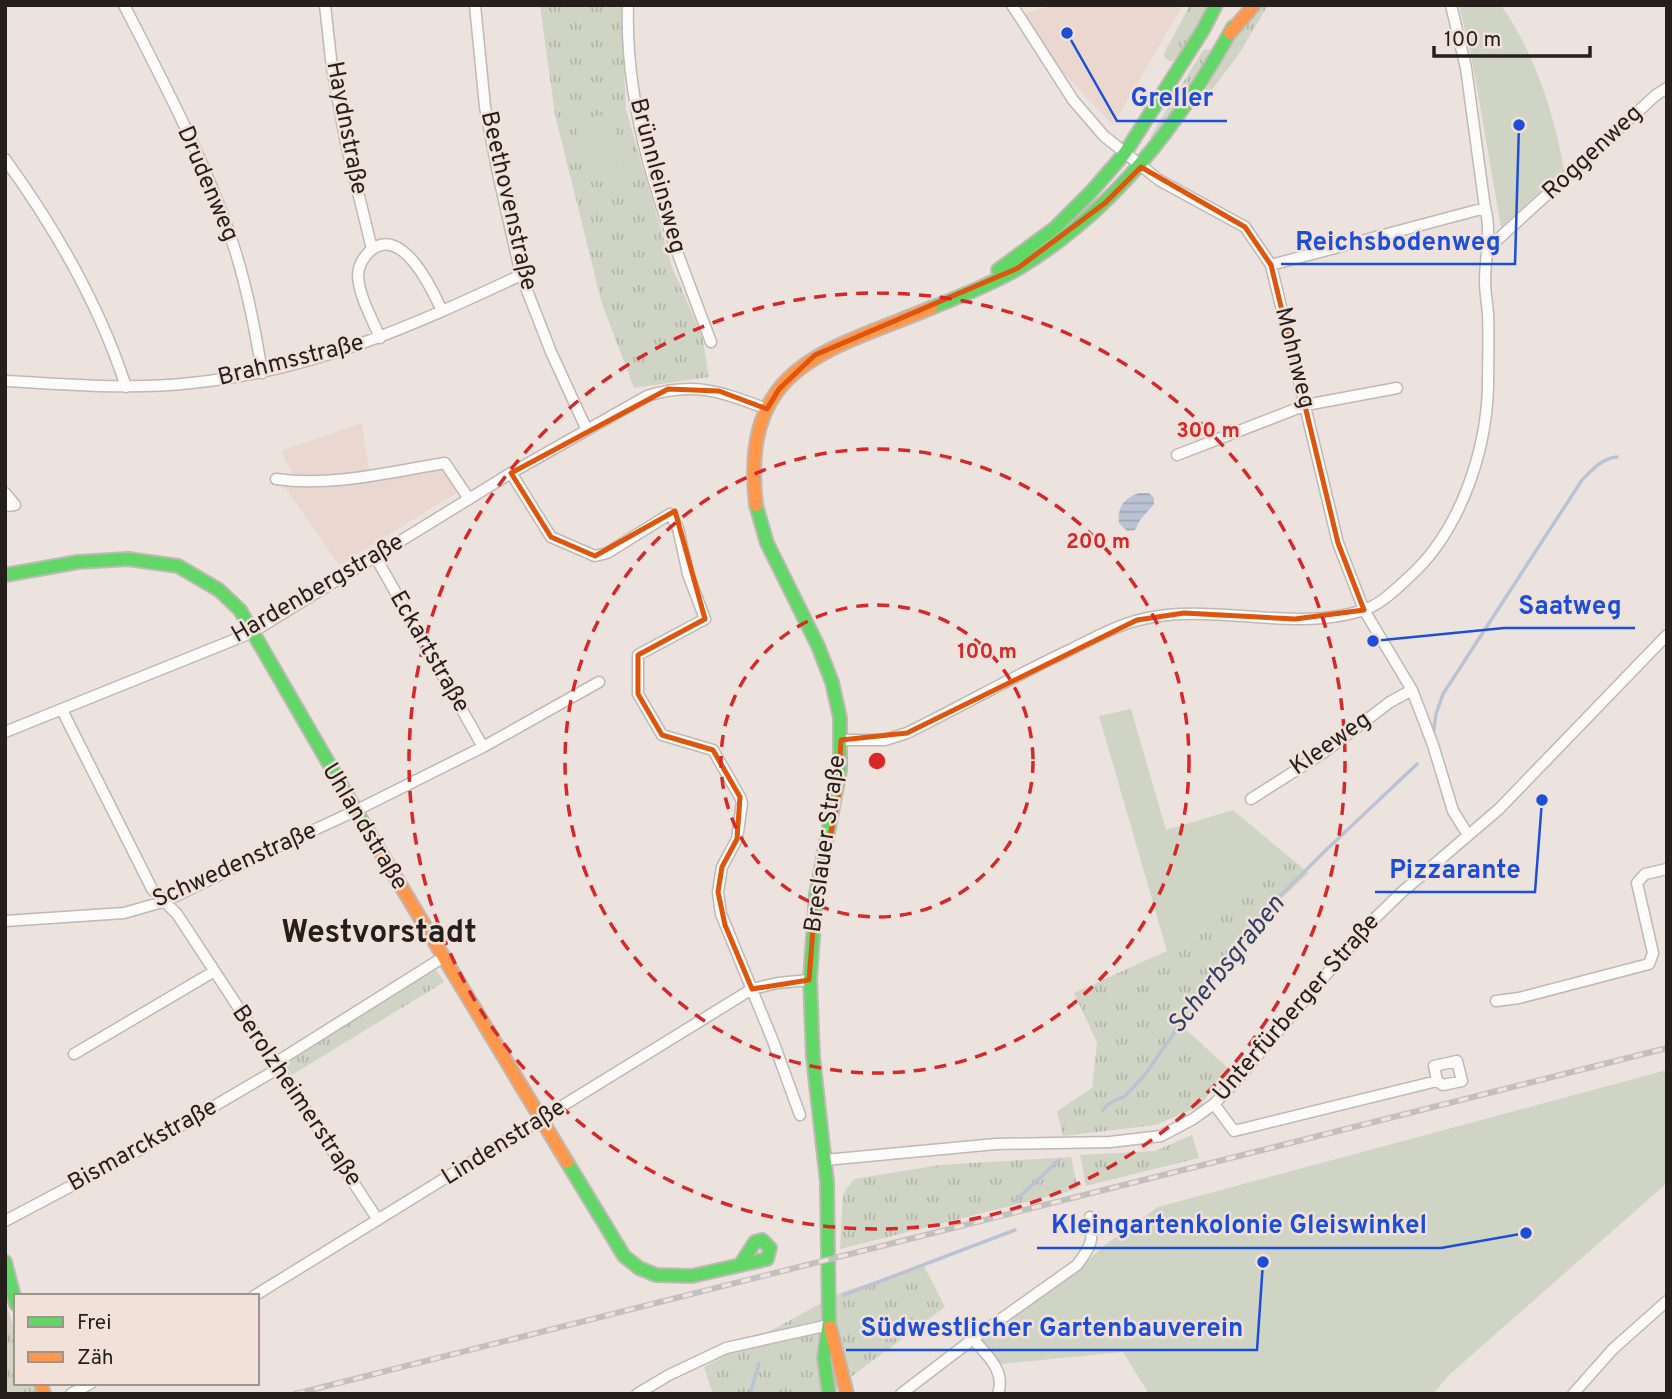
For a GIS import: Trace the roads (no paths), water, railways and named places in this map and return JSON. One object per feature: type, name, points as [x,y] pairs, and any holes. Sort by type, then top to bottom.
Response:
[{"type":"main road","name":"Breslauer Straße","points":[[966,292],[1013,261],[1055,228],[1125,153],[1216,5]]},
{"type":"main road","name":"Breslauer Straße","points":[[829,1394],[823,1354],[829,1325],[825,1160],[815,1076],[809,980],[814,916],[838,798],[841,740],[839,715],[824,658],[771,552],[758,516],[751,482],[754,447],[767,409],[779,389],[816,355],[1018,268],[1062,238],[1105,203],[1141,167],[1200,84],[1245,5]]},
{"type":"main road","points":[[1230,33],[1254,5]]},
{"type":"main road","name":"Uhlandstraße","points":[[5,575],[78,562],[128,559],[178,566],[219,590],[240,610],[442,958],[624,1256],[634,1267],[660,1277],[705,1274],[740,1265]]},
{"type":"main road","points":[[5,1262],[14,1296]]},
{"type":"main road","name":"Breslauer Straße","points":[[829,1325],[847,1394]]},
{"type":"street","name":"Drudenweg","points":[[124,5],[209,180],[231,239],[252,312],[262,373]]},
{"type":"street","name":"Haydnstraße","points":[[325,5],[332,68],[346,144],[372,249]]},
{"type":"street","name":"Beethovenstraße","points":[[475,5],[485,107],[521,275],[551,352],[586,428]]},
{"type":"street","name":"Brünnleinsweg","points":[[628,5],[626,38],[637,116],[664,218],[711,342]]},
{"type":"street","points":[[1012,5],[1073,100],[1104,135],[1141,167]]},
{"type":"street","points":[[841,740],[885,740],[907,733],[1036,666],[1137,620],[1184,613],[1295,620],[1345,615],[1364,610],[1387,597],[1419,568],[1442,537],[1472,474],[1482,433],[1488,390],[1488,315],[1485,283],[1490,226],[1485,208],[1472,105],[1451,5]]},
{"type":"street","name":"Roggenweg","points":[[1487,241],[1496,241],[1656,95],[1667,88]]},
{"type":"street","points":[[5,159],[64,250],[114,350],[126,387]]},
{"type":"street","name":"Mohnweg","points":[[1141,167],[1159,180],[1245,227],[1271,265],[1307,405],[1338,544],[1364,610],[1412,690],[1433,745],[1453,811],[1468,835]]},
{"type":"street","points":[[1271,265],[1485,208]]},
{"type":"street","points":[[380,338],[359,285],[358,273],[363,258],[372,249],[385,245],[397,248],[416,263],[442,311]]},
{"type":"street","name":"Brahmsstraße","points":[[5,381],[126,387],[190,384],[262,373],[319,359],[380,338],[521,275]]},
{"type":"street","name":"Hardenbergstraße","points":[[5,732],[251,633],[510,472],[647,396],[668,389],[690,387],[719,391],[767,409]]},
{"type":"street","points":[[1177,455],[1307,405],[1397,388]]},
{"type":"street","points":[[276,479],[305,483],[327,482],[445,463],[469,499]]},
{"type":"street","points":[[510,472],[551,537],[595,556],[607,553],[670,514],[678,528],[688,574],[705,619],[638,655],[638,694],[662,735],[713,750],[740,797],[742,803],[737,839],[722,867],[718,891],[721,914],[800,1115]]},
{"type":"street","points":[[5,493],[15,505],[5,506]]},
{"type":"street","name":"Eckartstraße","points":[[375,556],[483,747]]},
{"type":"street","name":"Unterfürberger Straße","points":[[825,1160],[983,1145],[1110,1142],[1161,1136],[1193,1119],[1214,1104],[1370,923],[1506,802],[1667,635]]},
{"type":"street","name":"Schwedenstraße","points":[[5,921],[17,918],[86,917],[124,913],[166,901],[483,747],[599,682]]},
{"type":"street","name":"Kleeweg","points":[[1251,799],[1323,753],[1390,702],[1412,690]]},
{"type":"street","name":"Berolzheimerstraße","points":[[62,710],[152,889],[177,914],[378,1220]]},
{"type":"street","points":[[1496,1001],[1519,998],[1649,964],[1653,953],[1637,883],[1645,874],[1667,869]]},
{"type":"street","name":"Bismarckstraße","points":[[5,1222],[141,1149],[442,958]]},
{"type":"street","points":[[74,1054],[213,971]]},
{"type":"street","name":"Lindenstraße","points":[[257,1294],[752,989],[809,980]]},
{"type":"street","points":[[1214,1104],[1234,1131],[1437,1082]]},
{"type":"street","points":[[901,1394],[1077,1265],[1093,1237],[1090,1217]]},
{"type":"street","points":[[1573,1394],[1613,1349],[1667,1301]]},
{"type":"street","points":[[637,1394],[669,1375],[726,1348],[829,1325]]},
{"type":"street","points":[[974,1339],[999,1371],[1001,1385],[998,1394]]},
{"type":"street","points":[[71,1394],[87,1385]]},
{"type":"water","points":[[1139,493],[1149,493],[1154,498],[1154,504],[1135,530],[1127,531],[1119,523],[1120,508],[1126,500]]},
{"type":"waterway","name":"Scherbsgraben","points":[[1433,735],[1443,694],[1582,480],[1602,462],[1617,457]]},
{"type":"waterway","name":"Scherbsgraben","points":[[1103,1110],[1108,1104],[1125,1096],[1144,1076],[1176,1030],[1185,1011],[1257,919],[1417,764]]},
{"type":"waterway","name":"Scherbsgraben","points":[[1015,1201],[1059,1160]]},
{"type":"waterway","name":"Scherbsgraben","points":[[844,1295],[1015,1230]]},
{"type":"waterway","name":"Scherbsgraben","points":[[750,1394],[759,1363]]},
{"type":"railway","points":[[295,1394],[1667,1048]]},
{"type":"place","name":"Greller","points":[[1067,33]]},
{"type":"place","name":"Reichsbodenweg","points":[[1519,125]]},
{"type":"place","name":"Saatweg","points":[[1373,641]]},
{"type":"place","name":"Pizzarante","points":[[1542,800]]},
{"type":"place","name":"Kleingartenkolonie Gleiswinkel","points":[[1526,1233]]},
{"type":"place","name":"Südwestlicher Gartenbauverein","points":[[1263,1262]]},
{"type":"district","name":"Westvorstadt","points":[[379,934]]}]
